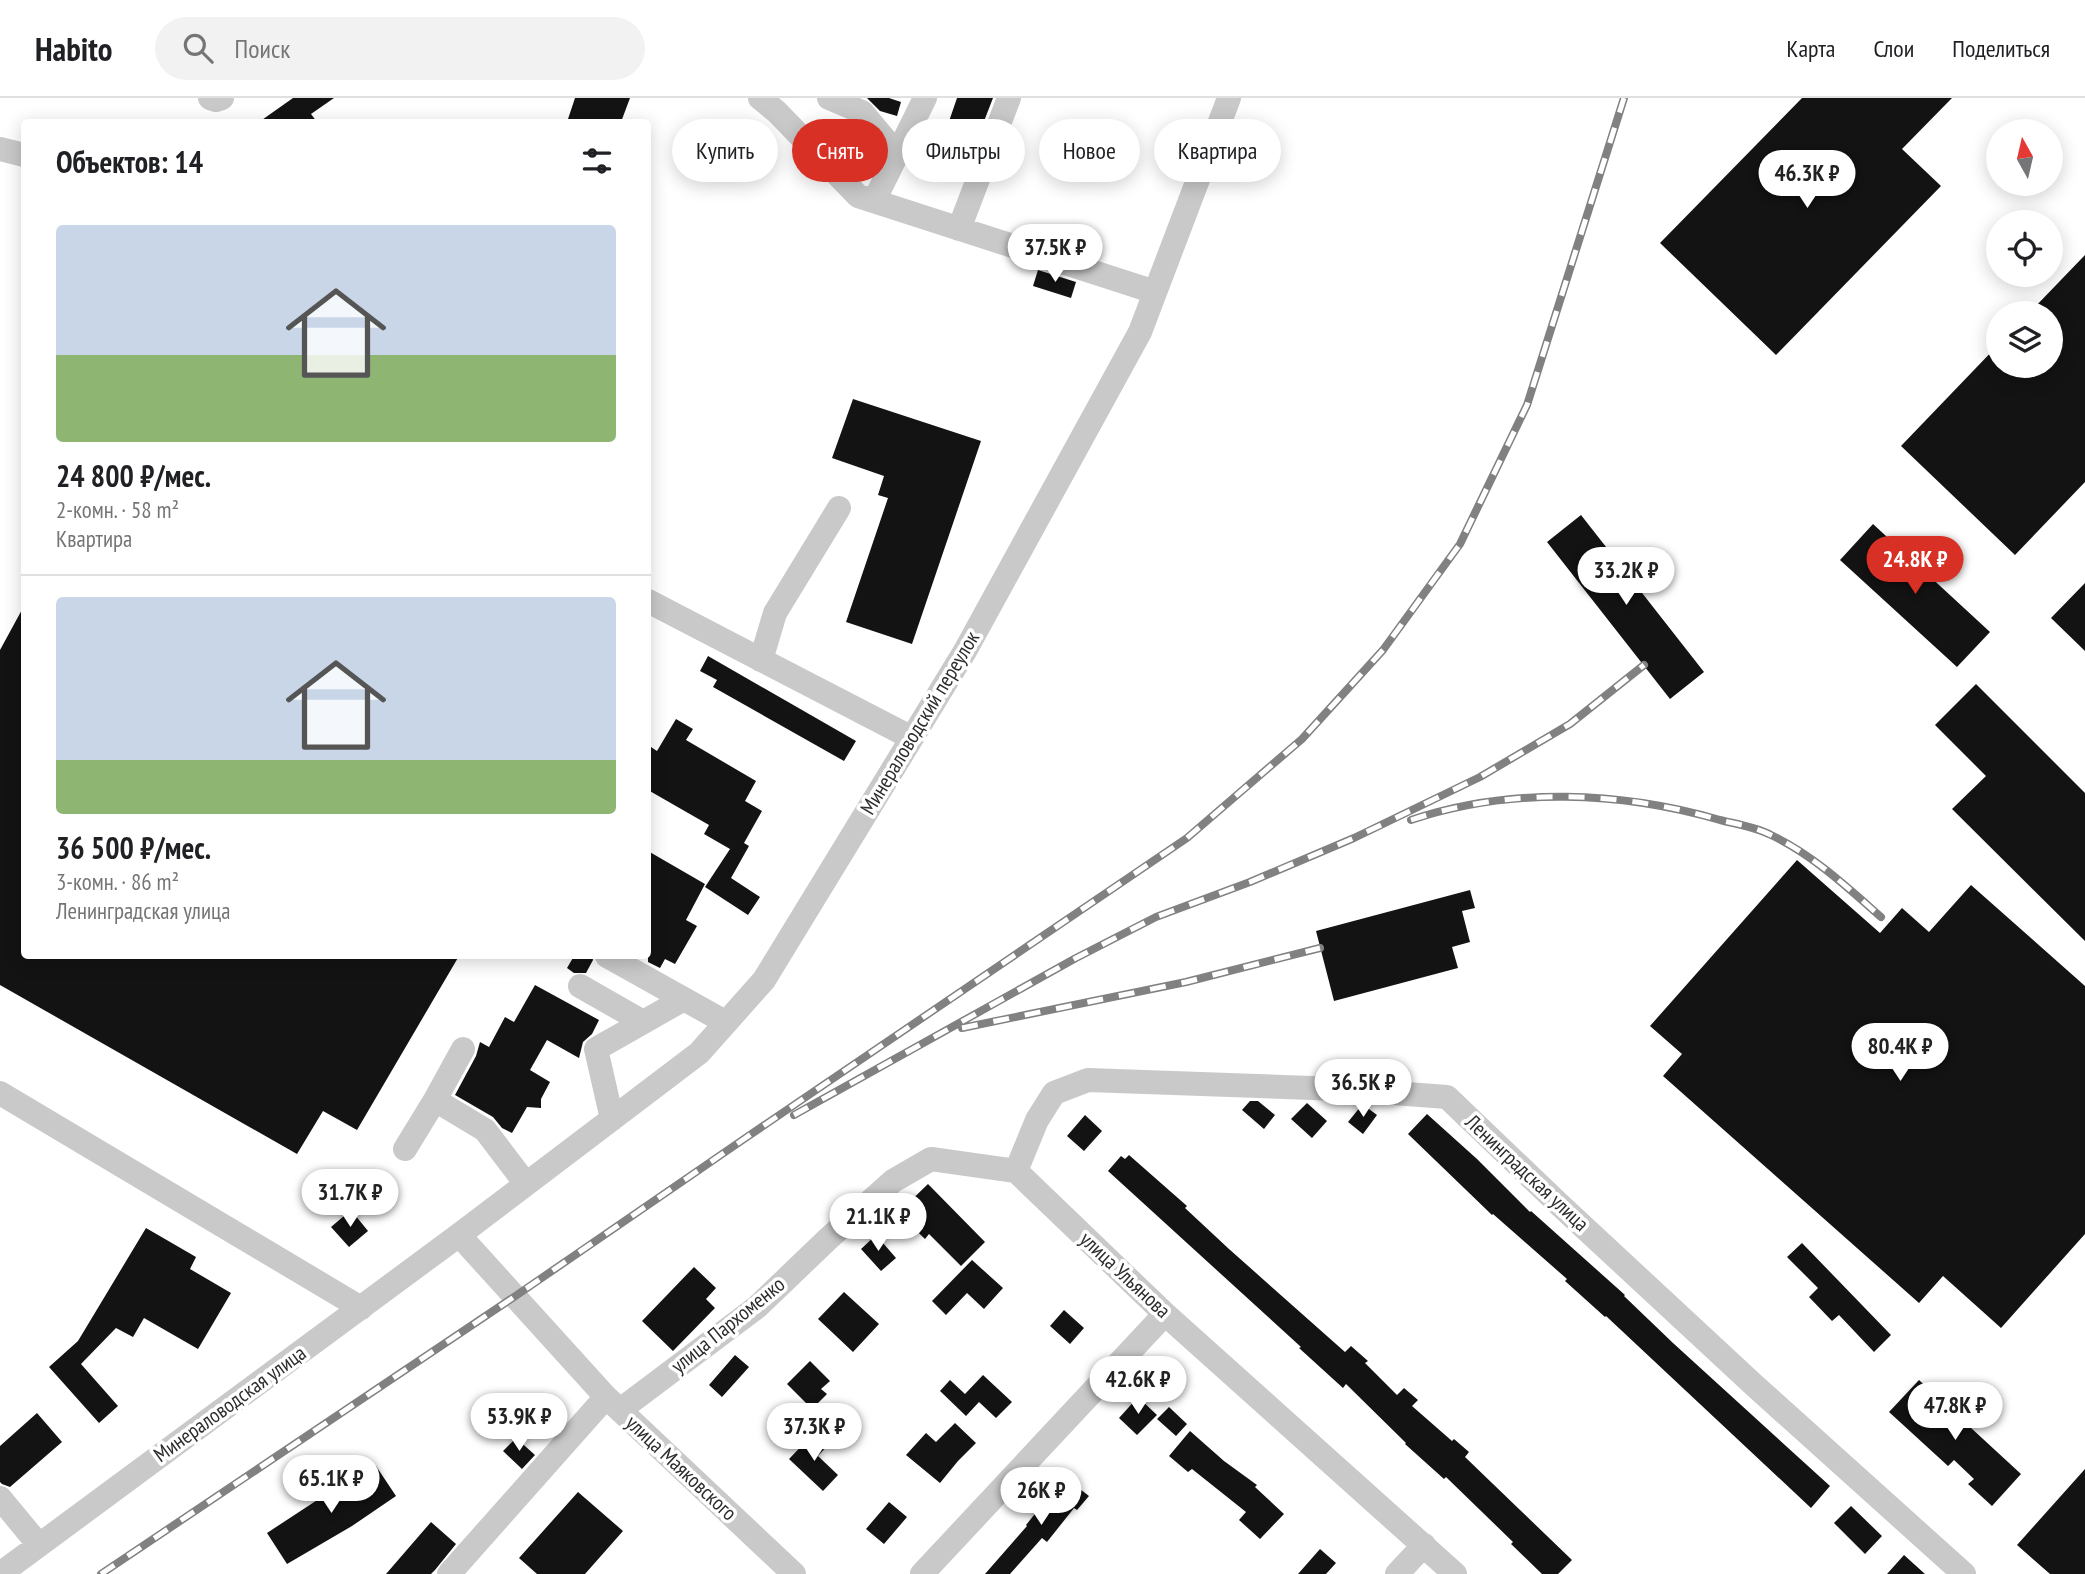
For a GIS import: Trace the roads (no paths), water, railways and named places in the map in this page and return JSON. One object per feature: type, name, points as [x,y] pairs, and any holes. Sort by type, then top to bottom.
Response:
[{"type":"street","points":[[210,98],[222,98]]},
{"type":"street","points":[[829,98],[862,112],[897,154]]},
{"type":"street","points":[[874,201],[925,98]]},
{"type":"street","points":[[959,229],[1009,98]]},
{"type":"street","name":"Минераловодский переулок","points":[[459,1235],[699,1053],[764,980],[965,651],[1140,332],[1229,98]]},
{"type":"street","points":[[772,103],[858,196],[1155,292]]},
{"type":"street","points":[[0,149],[21,154]]},
{"type":"street","points":[[761,660],[775,613],[839,508]]},
{"type":"street","points":[[651,603],[912,738]]},
{"type":"street","points":[[612,959],[725,1022]]},
{"type":"street","points":[[580,986],[643,1022]]},
{"type":"street","points":[[612,1119],[596,1049],[684,999]]},
{"type":"street","points":[[405,1149],[463,1049]]},
{"type":"street","name":"Ленинградская улица","points":[[1016,1171],[1037,1120],[1055,1093],[1088,1080],[1339,1088],[1447,1097],[1755,1386],[1964,1574]]},
{"type":"street","points":[[0,1093],[361,1308]]},
{"type":"street","points":[[435,1100],[485,1130],[526,1184]]},
{"type":"street","name":"улица Пархоменко","points":[[449,1574],[613,1403],[757,1307],[893,1181],[931,1159],[1016,1171]]},
{"type":"street","name":"улица Ульянова","points":[[1016,1171],[1166,1314],[1455,1574]]},
{"type":"street","name":"Минераловодская улица","points":[[0,1574],[459,1235]]},
{"type":"street","name":"улица Маяковского","points":[[459,1235],[613,1403],[794,1574]]},
{"type":"street","points":[[922,1574],[1166,1314]]},
{"type":"street","points":[[0,1498],[40,1545]]},
{"type":"street","points":[[1397,1574],[1424,1545]]},
{"type":"railway","points":[[101,1574],[514,1297],[1187,838],[1302,739],[1383,650],[1460,544],[1527,405],[1624,98]]},
{"type":"railway","points":[[794,1115],[1076,958],[1156,917],[1250,882],[1354,838],[1480,777],[1570,724],[1644,665]]},
{"type":"railway","points":[[1411,820],[1449,809],[1526,798],[1604,799],[1682,810],[1765,832],[1786,843],[1829,872],[1881,917]]},
{"type":"railway","points":[[962,1028],[1186,982],[1320,948]]}]
